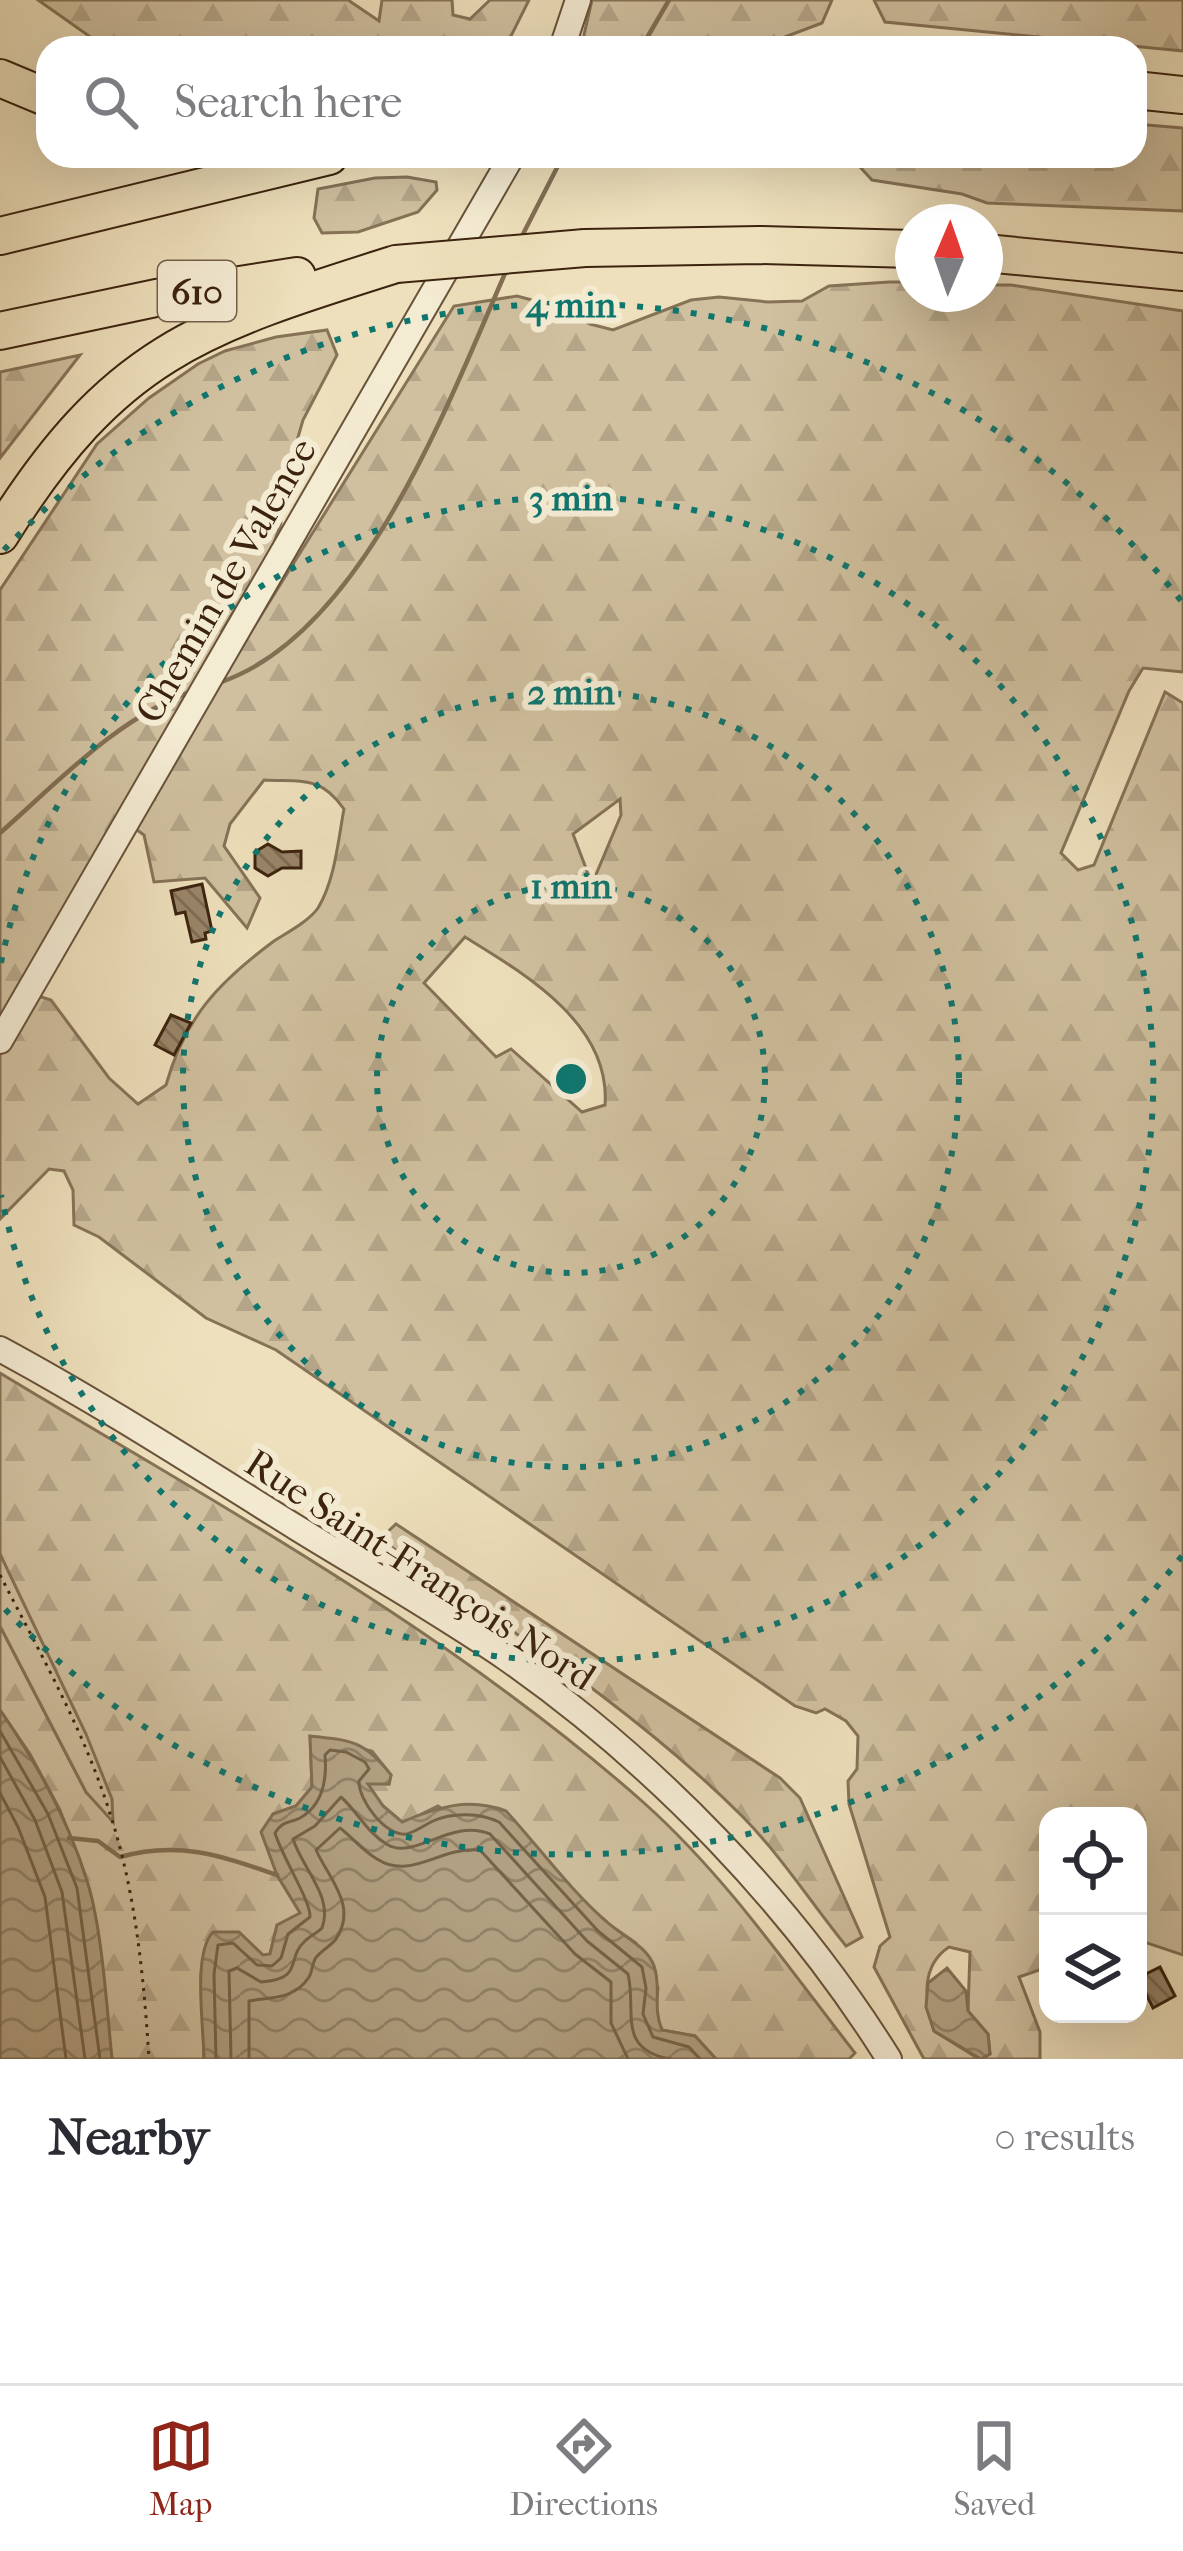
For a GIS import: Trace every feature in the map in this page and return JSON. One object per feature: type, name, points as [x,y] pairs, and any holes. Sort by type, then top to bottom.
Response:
[{"type":"highway","points":[[0,78],[36,93]]},
{"type":"highway","points":[[1147,91],[1183,95]]},
{"type":"highway","points":[[0,236],[280,168]]},
{"type":"highway","name":"610","points":[[0,331],[193,292],[395,263],[585,248],[735,244],[895,248]]},
{"type":"highway","points":[[1003,255],[1183,272]]},
{"type":"highway","points":[[0,536],[72,433],[115,389],[152,361],[247,311],[395,263]]},
{"type":"street","points":[[566,36],[578,0]]},
{"type":"street","name":"Chemin de Valence","points":[[0,1041],[505,168]]},
{"type":"street","name":"Rue Saint-François Nord","points":[[0,1336],[74,1389]]},
{"type":"street","name":"Rue Saint-François Nord","points":[[0,1349],[74,1389],[455,1624],[570,1706],[729,1853],[811,1949],[889,2059]]},
{"type":"path","points":[[0,1575],[76,1724],[113,1822],[133,1915],[149,2059]]},
{"type":"green space","points":[[38,0],[348,0],[379,21],[382,0],[452,0],[453,15],[470,19],[490,0],[529,0],[511,36],[89,36]]},
{"type":"green space","points":[[592,0],[832,0],[822,23],[788,36],[584,36]]},
{"type":"green space","points":[[874,0],[1183,0],[1183,51],[1147,47],[1147,36],[1029,36],[885,22]]},
{"type":"green space","points":[[1147,125],[1183,128],[1183,211],[987,203],[962,194],[872,180],[861,168],[1147,168]]},
{"type":"green space","points":[[407,177],[436,182],[437,190],[418,212],[358,232],[322,233],[314,218],[318,189]]},
{"type":"green space","points":[[895,282],[895,312],[1003,312],[1003,285],[1011,285],[1183,311],[1183,672],[1143,668],[1061,853],[1078,870],[1094,865],[1165,692],[1183,703],[1183,1955],[1147,1943],[1147,1807],[1039,1807],[1039,1970],[1019,1977],[1040,2032],[1040,2059],[981,2059],[990,2054],[988,2034],[968,2011],[970,1952],[949,1947],[929,1974],[931,2020],[934,2031],[979,2059],[924,2059],[874,1967],[880,1946],[890,1937],[849,1804],[848,1781],[857,1769],[858,1736],[846,1721],[825,1709],[816,1713],[795,1706],[276,1350],[206,1318],[99,1237],[74,1225],[73,1190],[64,1171],[49,1169],[0,1219],[0,590],[97,444],[149,398],[198,364],[276,337],[327,330],[337,355],[303,420],[279,502],[281,523],[273,546],[222,631],[247,638],[454,306],[517,296],[562,308],[590,324],[613,330],[691,300],[802,301],[829,286]],"holes":[[[264,780],[318,785],[344,809],[324,897],[304,922],[254,956],[206,1003],[183,1040],[166,1085],[138,1104],[109,1078],[51,1000],[19,990],[117,816],[144,835],[154,882],[205,878],[247,928],[260,898],[224,846],[230,824]],[[620,799],[621,815],[592,884],[573,834]],[[465,937],[537,985],[579,1026],[603,1076],[605,1105],[582,1112],[511,1049],[496,1057],[424,983]]]},
{"type":"green space","points":[[80,355],[0,458],[0,372]]},
{"type":"green space","points":[[0,1373],[332,1573],[569,1740],[643,1802],[701,1860],[855,2053],[849,2059],[716,2059],[695,2036],[662,2030],[655,2012],[658,1988],[636,1943],[438,1806],[403,1823],[367,1783],[389,1784],[391,1775],[372,1751],[310,1737],[312,1787],[296,1806],[273,1814],[277,1875],[301,1913],[277,1926],[270,1954],[201,1974],[204,2059],[112,2059],[88,1885],[60,1810],[0,1710],[0,1626],[86,1792],[113,1820],[0,1554]]},
{"type":"green space","points":[[396,1524],[780,1778],[800,1798],[862,1937],[846,1946],[757,1832],[658,1740],[568,1670],[380,1539]]},
{"type":"green space","points":[[0,1554],[86,1734],[112,1799],[113,1822],[86,1792],[0,1626]]},
{"type":"water","points":[[0,1710],[51,1793],[88,1884],[112,2059],[0,2059]]},
{"type":"water","points":[[310,1736],[347,1741],[373,1755],[391,1775],[389,1784],[368,1784],[402,1822],[453,1806],[506,1811],[580,1896],[651,1959],[662,2030],[695,2036],[716,2059],[204,2059],[201,1974],[213,1932],[239,1932],[263,1955],[270,1954],[277,1925],[300,1913],[277,1875],[261,1832],[273,1814],[296,1806],[312,1787]]},
{"type":"water","points":[[947,1968],[966,1991],[968,2011],[988,2034],[990,2054],[981,2059],[934,2031],[926,2007],[928,1983]]},
{"type":"building","points":[[268,844],[282,852],[301,851],[301,868],[282,868],[268,876],[255,868],[255,852]]},
{"type":"building","points":[[202,884],[212,931],[205,933],[206,939],[192,942],[185,912],[176,914],[171,891]]},
{"type":"building","points":[[171,1015],[191,1023],[174,1055],[155,1045]]},
{"type":"building","points":[[1160,1967],[1175,1996],[1153,2008],[1147,1996],[1147,1974]]},
{"type":"waterway","points":[[648,36],[669,0]]},
{"type":"waterway","points":[[522,236],[557,168]]},
{"type":"waterway","points":[[221,682],[272,655],[318,615],[359,564],[429,443],[507,269]]},
{"type":"waterway","points":[[0,833],[114,734],[193,691]]},
{"type":"waterway","points":[[69,1838],[98,1841],[120,1857],[181,1850],[277,1875]]}]
